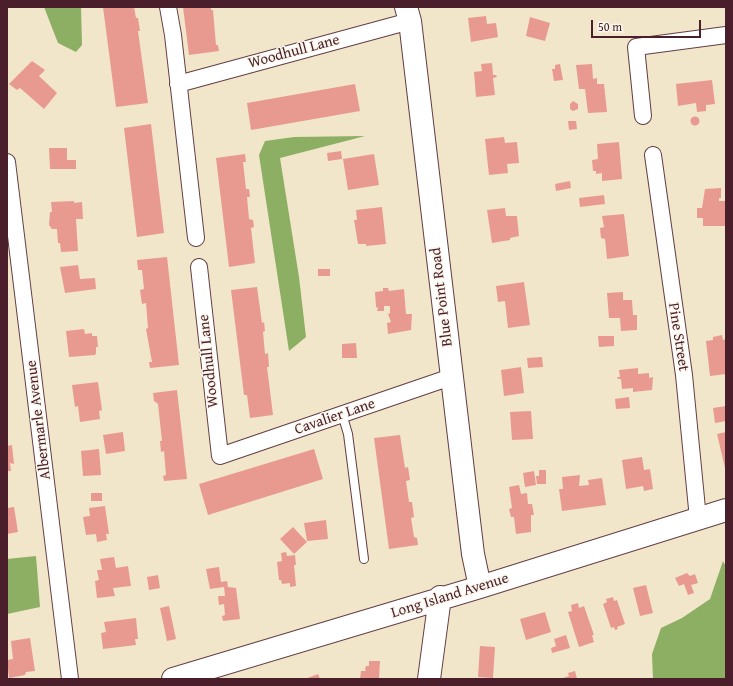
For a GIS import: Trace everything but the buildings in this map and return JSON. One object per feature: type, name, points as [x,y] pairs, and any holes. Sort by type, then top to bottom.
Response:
[{"type":"street","points":[[168,7],[196,238]]},
{"type":"street","name":"Woodhull Lane","points":[[178,84],[408,14]]},
{"type":"street","name":"Blue Point Road","points":[[408,14],[473,554],[480,587]]},
{"type":"street","points":[[643,116],[636,47],[726,35]]},
{"type":"street","name":"Pine Street","points":[[653,155],[684,375],[698,519]]},
{"type":"street","name":"Albermarle Avenue","points":[[7,162],[70,679]]},
{"type":"street","name":"Woodhull Lane","points":[[199,267],[220,456]]},
{"type":"street","name":"Cavalier Lane","points":[[220,456],[451,377]]},
{"type":"street","name":"Long Island Avenue","points":[[173,679],[440,597],[480,587],[726,510]]},
{"type":"street","points":[[429,679],[440,597]]},
{"type":"lane","points":[[342,414],[348,434],[364,559]]},
{"type":"green space","points":[[44,7],[81,7],[82,45],[76,52],[58,43]]},
{"type":"green space","points":[[365,136],[280,158],[299,277],[306,337],[289,351],[259,155],[265,141],[294,137]]},
{"type":"green space","points":[[36,556],[40,607],[7,614],[7,559]]},
{"type":"green space","points":[[723,561],[726,567],[726,679],[653,679],[652,654],[661,628],[682,618],[710,599]]}]
